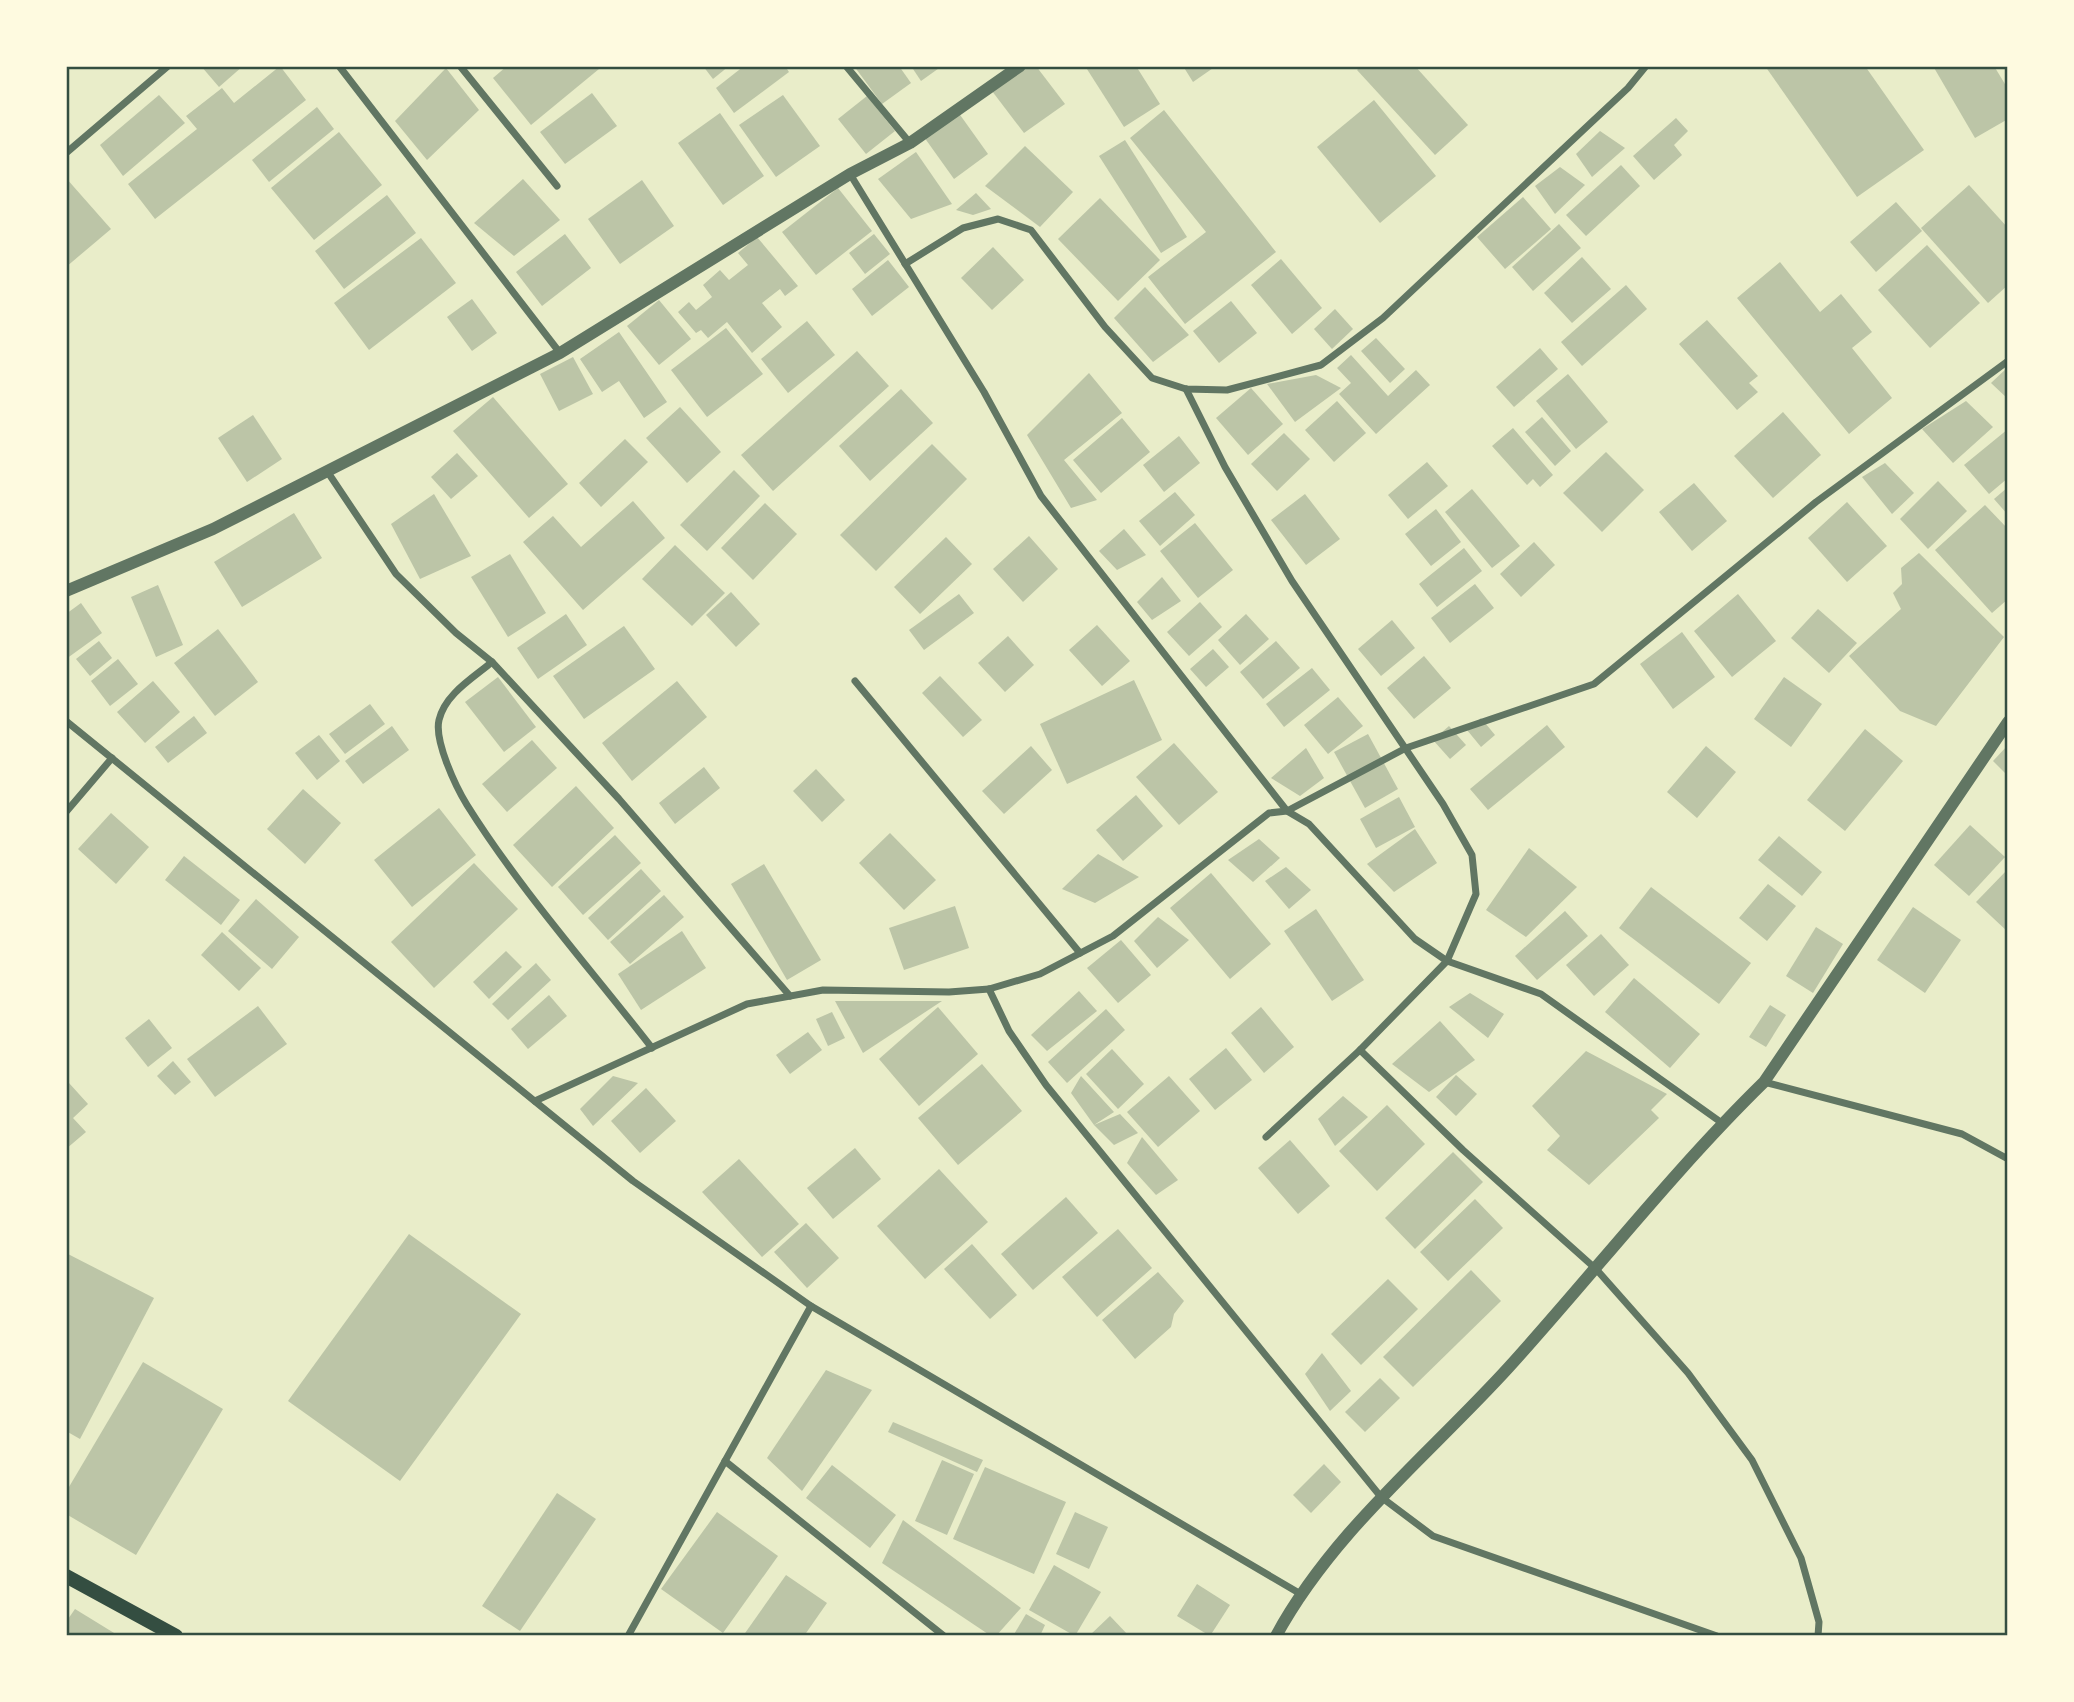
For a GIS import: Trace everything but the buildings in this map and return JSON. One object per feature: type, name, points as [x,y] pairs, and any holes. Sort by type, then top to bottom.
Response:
[{"type":"main road","points":[[66,1576],[176,1636]]},
{"type":"street","points":[[66,153],[168,66]]},
{"type":"street","points":[[339,66],[560,353]]},
{"type":"street","points":[[460,66],[556,186]]},
{"type":"street","points":[[846,66],[910,143]]},
{"type":"street","points":[[66,592],[213,529],[560,353],[850,174],[910,143],[1020,66]]},
{"type":"street","points":[[905,264],[963,228],[998,219],[1031,230],[1105,327],[1152,378],[1186,389],[1227,390],[1321,365],[1382,318],[1628,88],[1646,66]]},
{"type":"street","points":[[850,174],[984,392],[1041,496],[1287,811],[1308,824],[1415,939],[1447,961],[1541,995],[1722,1123]]},
{"type":"street","points":[[535,1101],[747,1004],[823,990],[949,992],[989,989],[1040,975],[1113,936],[1269,813],[1287,811],[1406,748],[1594,684],[1816,502],[2007,361]]},
{"type":"street","points":[[1186,389],[1225,467],[1292,581],[1443,804],[1472,855],[1476,894],[1447,961],[1360,1050],[1266,1137]]},
{"type":"street","points":[[327,471],[396,574],[456,633],[492,662],[654,838],[790,996]]},
{"type":"street","points":[[492,662],[449,698],[438,721],[442,750],[466,803],[517,874],[652,1048]]},
{"type":"street","points":[[855,681],[1080,953]]},
{"type":"street","points":[[66,721],[633,1181],[811,1306],[1299,1593]]},
{"type":"street","points":[[1276,1636],[1299,1593],[1381,1497],[1507,1369],[1722,1123],[1764,1082],[2007,722]]},
{"type":"street","points":[[66,812],[112,758]]},
{"type":"street","points":[[989,989],[1009,1031],[1046,1085],[1381,1497],[1433,1535],[1717,1636]]},
{"type":"street","points":[[1360,1050],[1463,1150],[1596,1269],[1688,1373],[1752,1460],[1801,1558],[1819,1622],[1818,1636]]},
{"type":"street","points":[[1764,1082],[1962,1134],[2007,1159]]},
{"type":"street","points":[[628,1636],[811,1306]]},
{"type":"street","points":[[725,1461],[944,1636]]}]
